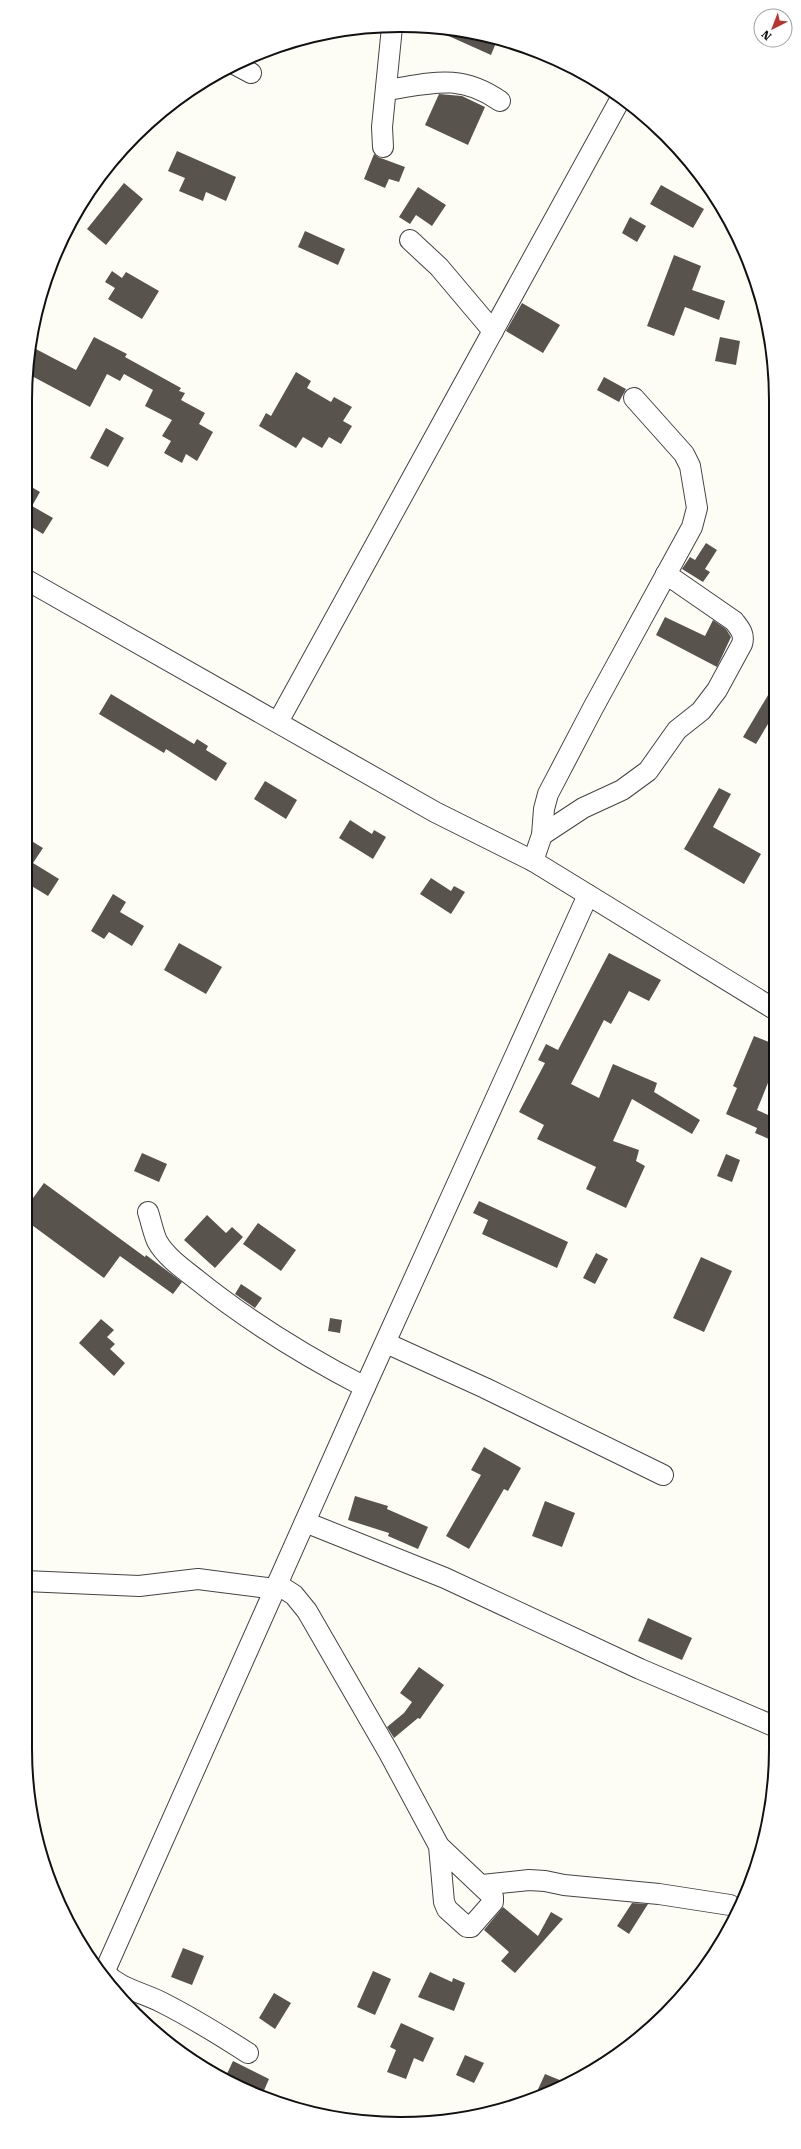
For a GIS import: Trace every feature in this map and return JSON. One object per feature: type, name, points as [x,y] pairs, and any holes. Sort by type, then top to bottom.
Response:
[{"type":"street","points":[[383,147],[392,32]]},
{"type":"street","points":[[387,90],[454,81],[484,90],[500,101]]},
{"type":"street","points":[[278,722],[618,103]]},
{"type":"street","points":[[410,240],[439,267],[493,331]]},
{"type":"street","points":[[532,861],[542,835],[544,809],[548,794],[593,708],[692,528],[697,508],[690,466],[684,454],[634,398]]},
{"type":"street","points":[[542,835],[583,808],[622,790],[648,771],[677,730],[701,711],[717,690],[739,651],[744,638],[742,630],[734,621],[666,574]]},
{"type":"street","points":[[32,584],[435,812],[532,861],[769,1006]]},
{"type":"street","points":[[106,1970],[365,1387],[588,894]]},
{"type":"street","points":[[148,1212],[157,1241],[179,1266],[218,1297],[264,1329],[319,1363],[365,1387]]},
{"type":"street","points":[[386,1343],[485,1388],[663,1475]]},
{"type":"street","points":[[305,1522],[445,1578],[640,1669],[769,1724]]},
{"type":"street","points":[[32,1582],[139,1586],[198,1579],[276,1586],[294,1595],[307,1611],[389,1753],[439,1846],[490,1894],[493,1902],[471,1927],[467,1927],[447,1909],[442,1893],[439,1846]]},
{"type":"street","points":[[442,1893],[475,1879],[529,1880],[545,1881],[564,1886],[659,1894],[730,1905]]},
{"type":"street","points":[[116,1983],[129,1990],[159,2001],[198,2022],[248,2053]]},
{"type":"building","points":[[446,35],[495,45],[491,55]]},
{"type":"building","points":[[439,94],[462,96],[485,107],[468,145],[425,125]]},
{"type":"building","points":[[177,151],[236,177],[226,201],[206,192],[203,201],[179,191],[185,178],[168,171]]},
{"type":"building","points":[[374,154],[378,157],[405,167],[399,182],[389,179],[385,188],[364,179]]},
{"type":"building","points":[[124,183],[143,199],[106,245],[87,229]]},
{"type":"building","points":[[661,185],[704,209],[693,228],[650,204]]},
{"type":"building","points":[[418,187],[446,205],[432,226],[416,215],[410,224],[399,217]]},
{"type":"building","points":[[630,217],[646,226],[637,242],[622,233]]},
{"type":"building","points":[[305,231],[345,249],[338,265],[298,247]]},
{"type":"building","points":[[674,255],[701,266],[692,290],[725,301],[719,320],[685,307],[674,336],[647,326]]},
{"type":"building","points":[[112,271],[122,278],[126,272],[159,291],[142,319],[108,299],[115,288],[105,282]]},
{"type":"building","points":[[522,303],[560,325],[543,353],[506,331]]},
{"type":"building","points":[[94,337],[127,354],[125,357],[181,388],[179,391],[185,393],[181,400],[205,413],[199,424],[213,432],[197,461],[186,454],[182,463],[164,453],[171,441],[162,436],[172,420],[145,406],[153,390],[124,374],[120,381],[107,374],[90,407],[33,377],[36,349],[76,370]]},
{"type":"building","points":[[720,337],[740,341],[736,365],[715,361]]},
{"type":"building","points":[[296,372],[311,381],[307,388],[331,402],[334,397],[352,407],[343,421],[352,426],[341,444],[329,437],[322,448],[303,437],[296,448],[259,426],[266,413],[271,416]]},
{"type":"building","points":[[604,377],[626,389],[619,402],[597,390]]},
{"type":"building","points":[[106,428],[124,438],[108,467],[90,458]]},
{"type":"building","points":[[32,487],[40,492],[32,506]]},
{"type":"building","points":[[32,506],[53,518],[43,534],[32,527]]},
{"type":"building","points":[[706,543],[717,550],[705,569],[710,572],[703,582],[682,569],[690,557],[695,560]]},
{"type":"building","points":[[665,617],[705,636],[713,620],[726,629],[731,637],[717,667],[656,635]]},
{"type":"building","points":[[769,693],[769,722],[756,744],[743,737]]},
{"type":"building","points":[[111,694],[194,744],[197,739],[208,746],[206,750],[227,763],[216,781],[166,749],[164,753],[99,714]]},
{"type":"building","points":[[265,781],[297,800],[286,819],[254,799]]},
{"type":"building","points":[[719,788],[731,794],[713,827],[761,854],[744,884],[684,849]]},
{"type":"building","points":[[350,820],[372,834],[374,830],[386,837],[373,859],[339,838]]},
{"type":"building","points":[[32,841],[43,848],[33,863],[59,879],[48,896],[32,886]]},
{"type":"building","points":[[431,878],[451,891],[454,886],[465,892],[451,914],[420,894]]},
{"type":"building","points":[[113,894],[126,902],[120,912],[144,926],[132,946],[109,932],[104,939],[91,931]]},
{"type":"building","points":[[179,943],[222,967],[206,994],[164,970]]},
{"type":"building","points":[[609,953],[661,980],[649,1001],[629,991],[611,1024],[604,1020],[571,1084],[599,1098],[613,1064],[657,1083],[654,1092],[700,1120],[692,1134],[632,1099],[613,1141],[639,1150],[636,1161],[645,1166],[626,1208],[586,1189],[596,1167],[537,1139],[544,1125],[519,1112],[545,1063],[538,1060],[546,1044],[558,1050]]},
{"type":"building","points":[[754,1036],[769,1042],[769,1080],[757,1110],[769,1115],[769,1139],[755,1133],[757,1128],[726,1114],[737,1088],[733,1086]]},
{"type":"building","points":[[142,1153],[167,1164],[159,1182],[134,1171]]},
{"type":"building","points":[[726,1154],[740,1160],[732,1182],[717,1176]]},
{"type":"building","points":[[44,1183],[145,1257],[146,1255],[182,1282],[173,1294],[120,1256],[104,1278],[32,1225],[32,1199]]},
{"type":"building","points":[[479,1201],[568,1242],[557,1268],[482,1234],[488,1220],[473,1213]]},
{"type":"building","points":[[207,1215],[226,1233],[232,1227],[243,1237],[215,1268],[184,1240]]},
{"type":"building","points":[[258,1223],[296,1250],[281,1271],[243,1244]]},
{"type":"building","points":[[596,1253],[608,1259],[595,1284],[583,1278]]},
{"type":"building","points":[[701,1257],[732,1271],[704,1332],[673,1318]]},
{"type":"building","points":[[241,1284],[262,1298],[255,1308],[235,1294]]},
{"type":"building","points":[[330,1318],[342,1320],[340,1333],[328,1331]]},
{"type":"building","points":[[101,1319],[114,1330],[107,1337],[115,1344],[110,1349],[125,1363],[114,1376],[79,1343]]},
{"type":"building","points":[[484,1447],[521,1468],[508,1491],[504,1489],[469,1549],[446,1536],[481,1475],[471,1470]]},
{"type":"building","points":[[355,1496],[388,1506],[387,1509],[428,1527],[418,1549],[388,1536],[389,1533],[348,1520]]},
{"type":"building","points":[[545,1501],[575,1513],[562,1547],[532,1536]]},
{"type":"building","points":[[648,1618],[692,1638],[682,1660],[638,1641]]},
{"type":"building","points":[[419,1667],[444,1685],[420,1719],[418,1718],[394,1738],[387,1727],[404,1713],[412,1702],[400,1693]]},
{"type":"building","points":[[632,1903],[648,1904],[629,1934],[617,1926]]},
{"type":"building","points":[[503,1907],[538,1936],[551,1912],[563,1919],[515,1973],[501,1961],[509,1952],[484,1930]]},
{"type":"building","points":[[183,1948],[204,1956],[192,1985],[171,1977]]},
{"type":"building","points":[[373,1971],[391,1979],[375,2015],[357,2007]]},
{"type":"building","points":[[430,1972],[452,1982],[453,1978],[465,1983],[454,2011],[418,1997]]},
{"type":"building","points":[[274,1993],[291,2003],[275,2029],[259,2018]]},
{"type":"building","points":[[401,2023],[434,2038],[423,2062],[414,2058],[406,2079],[387,2072],[396,2050],[390,2047]]},
{"type":"building","points":[[465,2055],[484,2063],[474,2083],[456,2075]]},
{"type":"building","points":[[233,2061],[269,2079],[264,2091],[227,2074]]},
{"type":"building","points":[[545,2074],[560,2080],[542,2089],[537,2091]]}]
